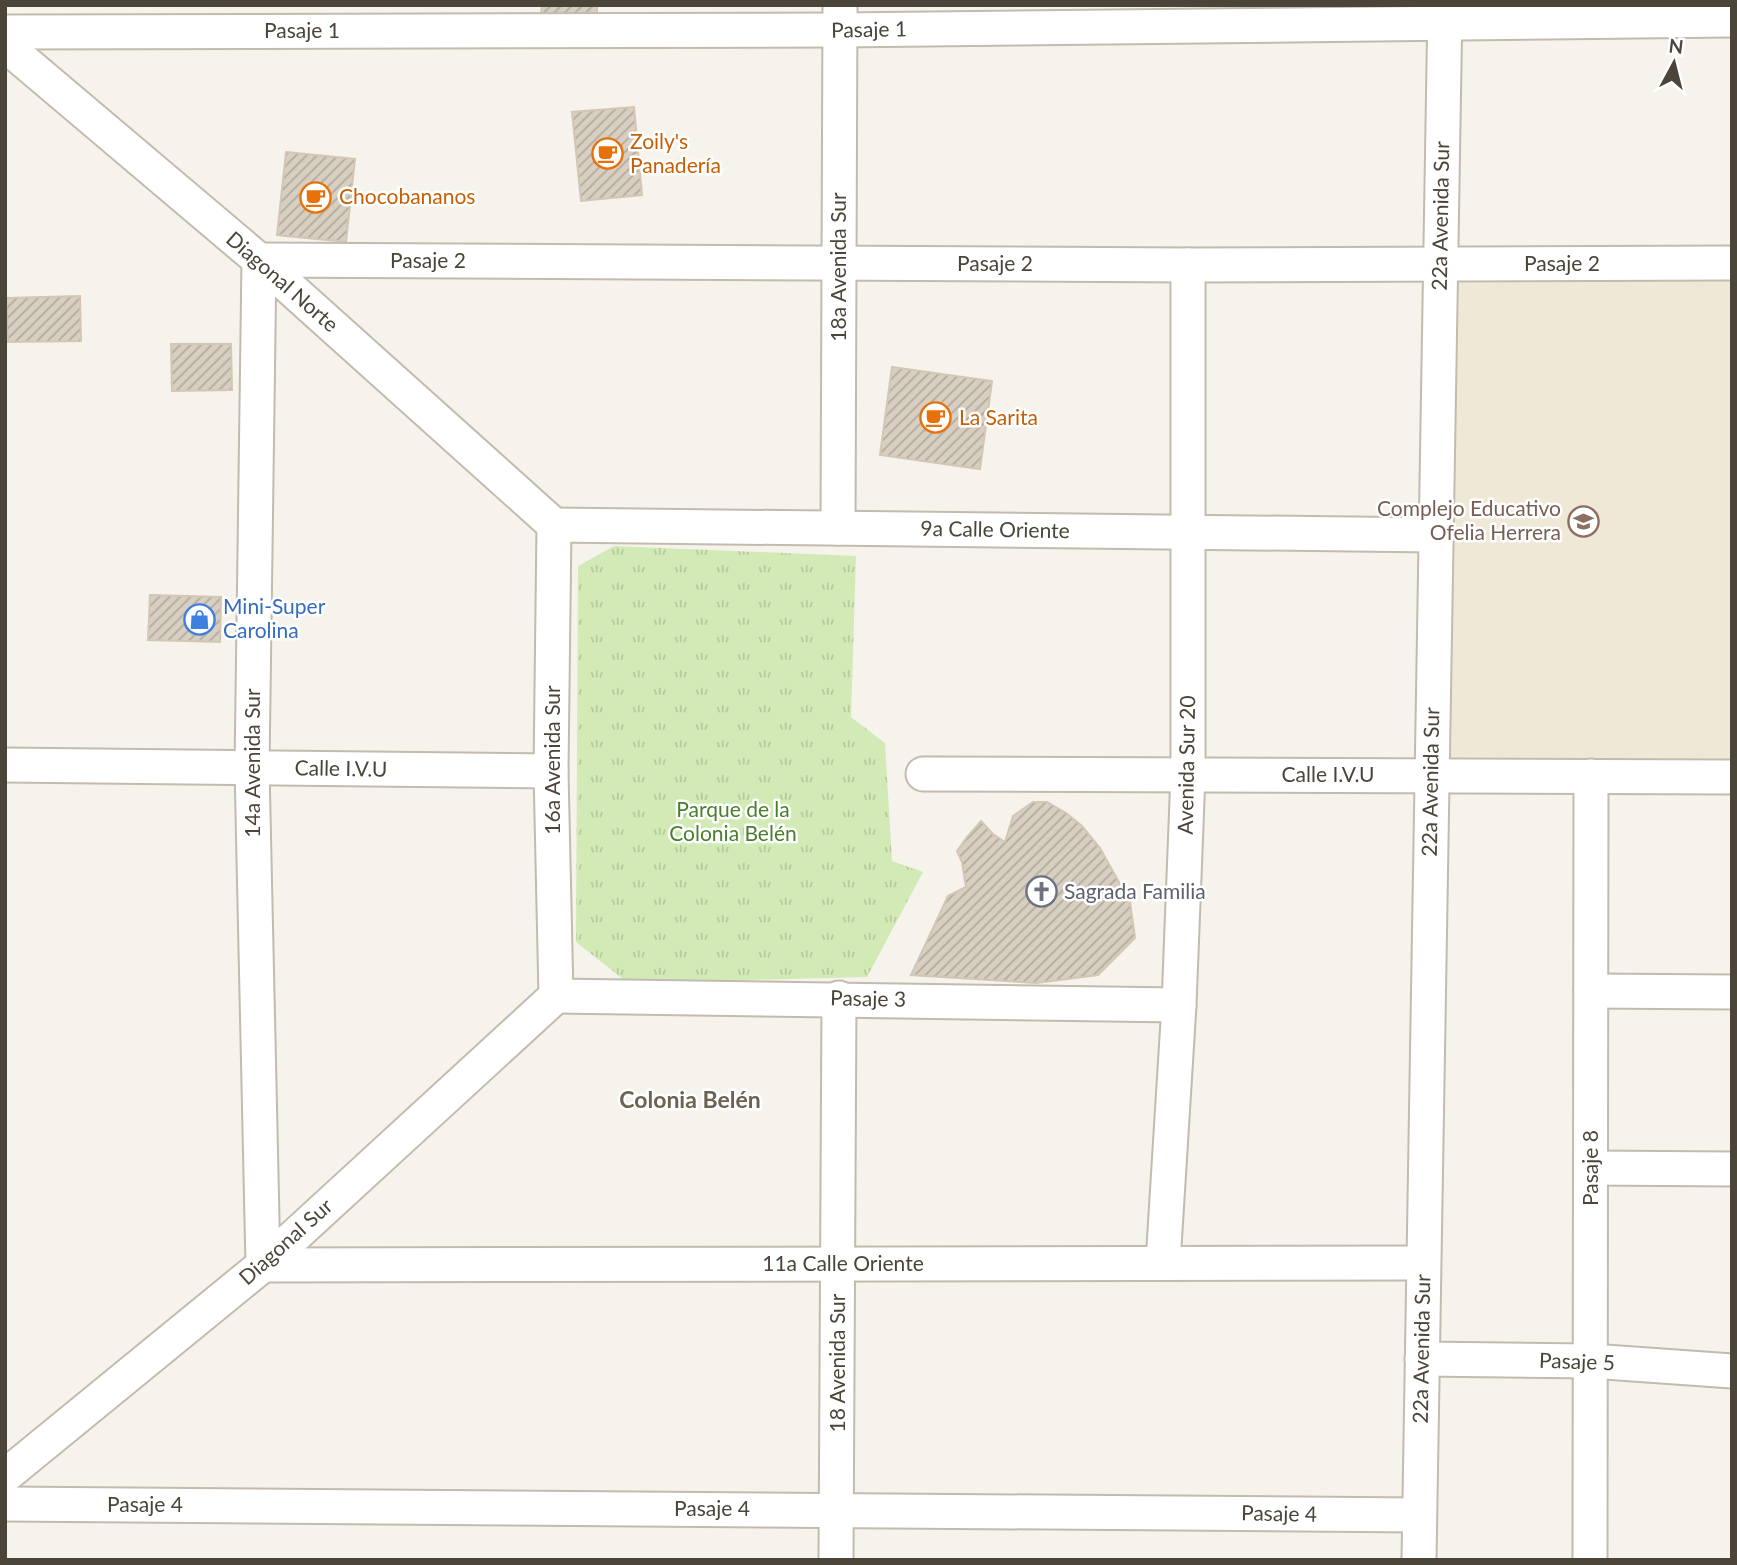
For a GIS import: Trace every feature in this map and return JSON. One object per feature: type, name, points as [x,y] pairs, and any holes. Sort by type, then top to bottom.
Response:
[{"type":"street","name":"Pasaje 1","points":[[5,32],[841,18],[1445,13],[1732,20]]},
{"type":"street","name":"22a Avenida Sur","points":[[1419,1560],[1445,13]]},
{"type":"street","name":"18a Avenida Sur","points":[[838,528],[841,18]]},
{"type":"street","name":"Diagonal Norte","points":[[5,45],[259,260],[554,525]]},
{"type":"street","name":"Pasaje 2","points":[[259,260],[1188,265],[1732,263]]},
{"type":"street","name":"14a Avenida Sur","points":[[259,260],[251,768],[262,1265]]},
{"type":"street","name":"Avenida Sur 20","points":[[1163,1264],[1179,1005],[1188,774],[1188,265]]},
{"type":"street","name":"9a Calle Oriente","points":[[554,525],[1436,535]]},
{"type":"street","name":"16a Avenida Sur","points":[[554,525],[551,771],[556,996]]},
{"type":"street","name":"Calle I.V.U","points":[[5,765],[551,771]]},
{"type":"street","name":"Calle I.V.U","points":[[923,774],[1732,777]]},
{"type":"street","name":"Pasaje 8","points":[[1590,1560],[1591,776]]},
{"type":"street","points":[[1591,991],[1732,992]]},
{"type":"street","name":"Diagonal Sur","points":[[5,1476],[262,1265],[556,996]]},
{"type":"street","name":"Pasaje 3","points":[[556,996],[1179,1005]]},
{"type":"street","name":"18 Avenida Sur","points":[[836,1560],[839,998]]},
{"type":"street","points":[[1591,1168],[1732,1169]]},
{"type":"street","name":"11a Calle Oriente","points":[[262,1265],[1423,1263]]},
{"type":"street","name":"Pasaje 5","points":[[1422,1359],[1591,1361],[1732,1371]]},
{"type":"street","points":[[1591,1361],[1732,1360]]},
{"type":"street","name":"Pasaje 4","points":[[5,1504],[1419,1516]]},
{"type":"shaded area","name":"Complejo Educativo Ofelia Herrera","points":[[1441,264],[1732,266],[1732,777],[1432,776]]},
{"type":"green space","name":"Parque de la Colonia Belén","points":[[614,546],[856,556],[851,717],[885,743],[892,861],[923,872],[867,977],[628,983],[576,942],[578,566]]},
{"type":"building","points":[[542,5],[597,5],[597,16],[541,13]]},
{"type":"building","name":"Zoily's Panadería","points":[[634,107],[642,195],[581,201],[572,112]]},
{"type":"building","name":"Chocobananos","points":[[286,152],[355,159],[346,242],[277,235]]},
{"type":"building","points":[[80,296],[81,341],[8,342],[6,298]]},
{"type":"building","points":[[171,344],[231,344],[232,390],[172,391]]},
{"type":"building","name":"La Sarita","points":[[892,367],[992,381],[980,469],[880,455]]},
{"type":"building","points":[[150,595],[221,597],[220,642],[148,640]]},
{"type":"building","name":"Sagrada Familia","points":[[1033,802],[1047,802],[1066,813],[1082,826],[1100,848],[1130,902],[1135,938],[1098,975],[1036,983],[911,975],[948,896],[966,887],[962,862],[957,851],[981,821],[1005,842],[1013,816]]},
{"type":"place","name":"Zoily's Panadería","points":[[607,154]]},
{"type":"place","name":"Chocobananos","points":[[316,197]]},
{"type":"place","name":"La Sarita","points":[[936,418]]},
{"type":"place","name":"Complejo Educativo Ofelia Herrera","points":[[1584,521]]},
{"type":"place","name":"Mini-Super Carolina","points":[[200,619]]},
{"type":"place","name":"Sagrada Familia","points":[[1041,892]]},
{"type":"district","name":"Colonia Belén","points":[[690,1100]]}]
